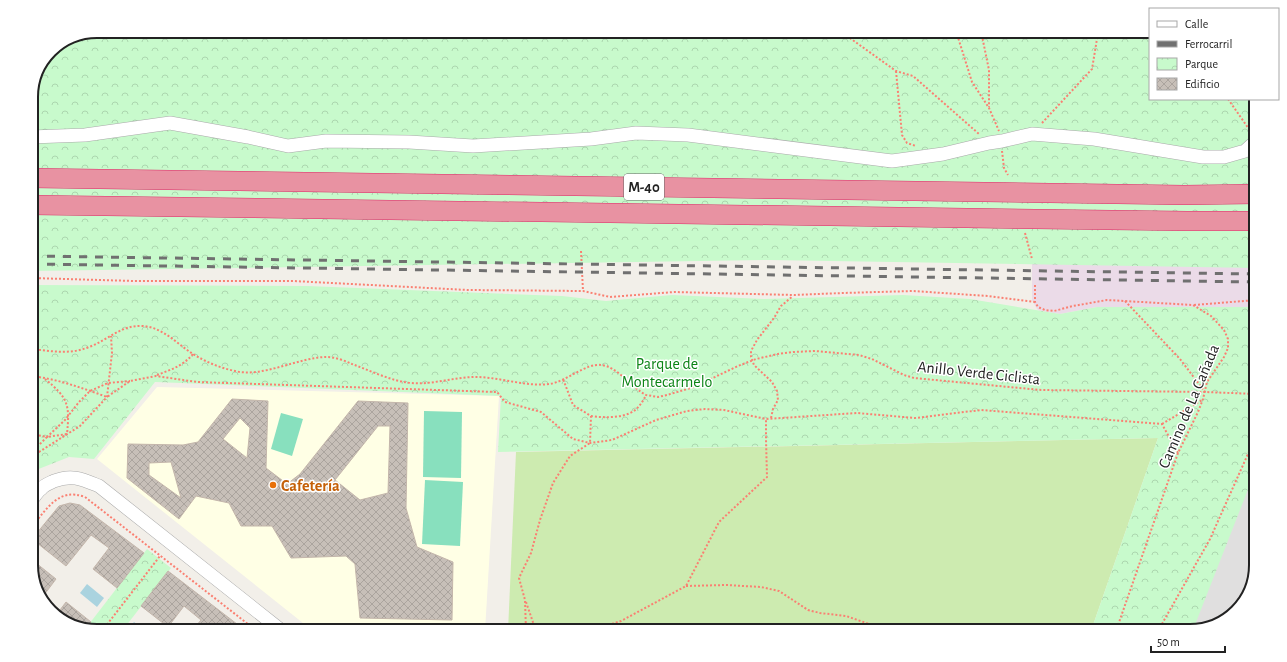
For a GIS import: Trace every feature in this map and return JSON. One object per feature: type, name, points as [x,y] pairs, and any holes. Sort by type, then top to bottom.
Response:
[{"type":"highway","name":"M-40","points":[[38,178],[1184,195],[1249,194]]},
{"type":"highway","name":"M-40","points":[[38,205],[1249,221]]},
{"type":"street","points":[[38,137],[85,135],[170,123],[288,146],[326,141],[409,142],[473,146],[591,139],[636,133],[688,135],[892,161],[943,154],[1032,134],[1094,139],[1203,158],[1224,157],[1231,155],[1245,150],[1249,145]]},
{"type":"street","points":[[38,492],[41,488],[51,482],[63,478],[74,477],[99,486],[270,624]]},
{"type":"path","points":[[850,38],[896,71],[913,76],[989,143]]},
{"type":"path","points":[[958,38],[972,82],[988,108],[989,70],[982,38]]},
{"type":"path","points":[[1032,134],[1092,69],[1097,38]]},
{"type":"path","points":[[896,71],[902,135],[907,143],[920,147]]},
{"type":"path","points":[[1229,100],[1249,130]]},
{"type":"path","points":[[1025,233],[1032,259]]},
{"type":"path","points":[[581,252],[582,291]]},
{"type":"path","points":[[38,278],[142,281],[293,281],[468,290],[582,291],[610,296],[674,292],[794,295],[843,292],[913,291],[988,296],[1035,302],[1035,285]]},
{"type":"path","points":[[771,418],[773,409],[778,400],[777,391],[772,382],[757,369],[752,361],[751,351],[754,343],[782,306],[794,295]]},
{"type":"path","name":"Camino de La Cañada","points":[[1035,302],[1038,307],[1045,310],[1054,311],[1108,300],[1193,305],[1211,316],[1224,330],[1228,340],[1228,348],[1207,382],[1203,399],[1178,453],[1118,624]]},
{"type":"path","points":[[1193,305],[1249,301]]},
{"type":"path","points":[[1125,302],[1175,353],[1205,392]]},
{"type":"path","points":[[38,350],[72,352],[89,348],[126,328],[146,326],[154,328],[172,338],[193,354],[216,365],[238,372],[250,373],[306,360],[329,357],[348,362],[384,376],[410,383],[475,377],[520,383],[546,384],[563,379],[588,367],[600,364],[614,370],[637,390],[646,395],[639,408],[630,414],[605,418],[591,416],[573,405],[563,379]]},
{"type":"path","points":[[107,397],[112,353],[111,336]]},
{"type":"path","name":"Anillo Verde Ciclista","points":[[646,395],[658,397],[681,392],[738,366],[778,354],[815,351],[849,353],[865,356],[904,375],[914,378],[1041,390],[1249,394]]},
{"type":"path","points":[[38,445],[69,416],[79,402],[90,391],[108,383],[156,376],[174,368],[193,354]]},
{"type":"path","points":[[156,376],[198,382],[497,392],[505,402],[541,412],[572,439],[590,443],[612,440],[656,420],[687,411],[705,409],[724,410],[766,418],[856,413],[915,418],[981,410],[1162,424],[1203,399]]},
{"type":"path","points":[[38,377],[72,385],[107,397]]},
{"type":"path","points":[[43,378],[56,388],[66,400],[69,416],[67,434]]},
{"type":"path","points":[[38,452],[80,426],[107,397],[130,381]]},
{"type":"path","points":[[590,443],[591,416]]},
{"type":"path","points":[[686,586],[719,522],[767,477],[766,418]]},
{"type":"path","points":[[1162,424],[1178,453]]},
{"type":"path","points":[[38,435],[47,437],[67,434]]},
{"type":"path","points":[[534,624],[518,578],[530,553],[553,483],[570,456],[590,443]]},
{"type":"path","points":[[1162,624],[1210,539],[1249,452]]},
{"type":"path","points":[[38,519],[53,501],[67,495],[78,494],[85,497],[248,624]]},
{"type":"path","points":[[107,624],[160,556]]},
{"type":"path","points":[[611,624],[621,621],[686,586],[726,585],[761,587],[779,591],[808,610],[846,616],[869,624]]},
{"type":"path","points":[[525,600],[526,624]]},
{"type":"shaded area","points":[[1249,246],[1249,307],[1097,307],[1060,314],[1040,311],[1037,309],[1032,300],[1032,258]]},
{"type":"shaded area","points":[[157,387],[499,396],[485,624],[304,624],[97,459]]},
{"type":"shaded area","points":[[1249,470],[1248,577],[1243,591],[1232,607],[1220,616],[1206,622],[1190,624],[1098,624]]},
{"type":"green space","points":[[97,38],[1149,38],[1149,100],[1249,100],[1249,268],[768,260],[38,271],[38,93],[40,81],[50,61],[64,48],[74,42]]},
{"type":"green space","name":"Parque de Montecarmelo","points":[[38,285],[307,286],[562,296],[606,301],[672,295],[764,299],[903,295],[970,299],[1060,314],[1097,307],[1249,307],[1249,487],[1196,623],[1093,624],[1158,438],[498,452],[501,396],[155,382],[94,459],[69,457],[38,469]]},
{"type":"green space","points":[[424,411],[462,412],[461,478],[423,477]]},
{"type":"green space","points":[[281,413],[303,419],[292,456],[271,449]]},
{"type":"green space","points":[[1158,438],[1093,624],[508,624],[516,452]]},
{"type":"green space","points":[[425,480],[463,482],[460,546],[422,544]]},
{"type":"green space","points":[[147,549],[171,568],[127,624],[90,623]]},
{"type":"water","points":[[87,584],[104,598],[97,607],[80,593]]},
{"type":"building","points":[[232,399],[268,401],[266,468],[287,484],[300,474],[358,401],[408,403],[406,508],[417,547],[453,562],[452,620],[360,618],[355,564],[346,556],[291,558],[272,526],[241,526],[229,503],[196,496],[179,519],[127,478],[128,444],[183,445],[198,442]],"holes":[[[240,418],[250,428],[247,458],[223,439]],[[378,426],[390,426],[388,493],[360,500],[335,480]],[[171,462],[181,498],[149,475],[149,463]]]},
{"type":"building","points":[[70,503],[80,505],[144,553],[117,588],[93,569],[109,548],[91,535],[66,566],[38,544],[38,532],[59,506]]},
{"type":"building","points":[[38,565],[56,579],[45,593],[39,577]]},
{"type":"building","points":[[168,571],[237,624],[198,624],[201,620],[184,606],[170,624],[164,624],[141,606]]},
{"type":"building","points":[[66,602],[91,622],[81,622],[71,618],[60,610]]},
{"type":"railway","points":[[38,256],[1249,274]]},
{"type":"railway","points":[[38,264],[1249,282]]},
{"type":"place","name":"Cafetería","points":[[273,485]]}]
